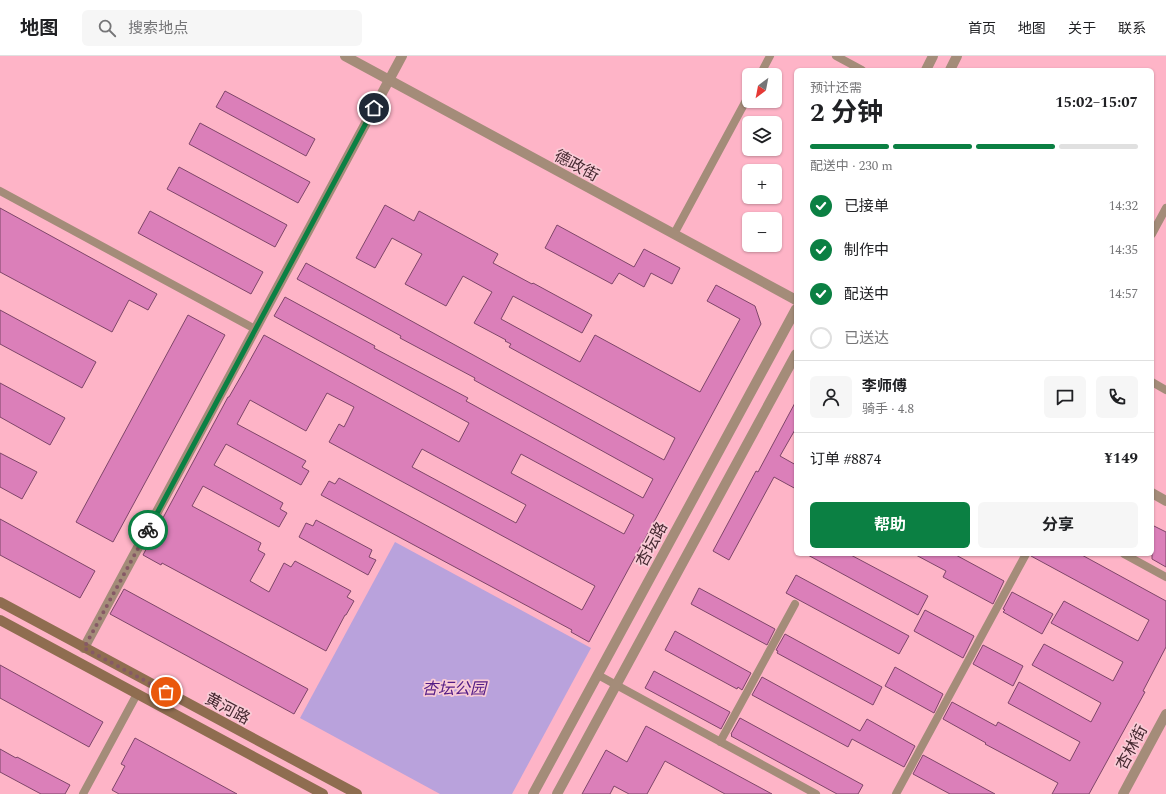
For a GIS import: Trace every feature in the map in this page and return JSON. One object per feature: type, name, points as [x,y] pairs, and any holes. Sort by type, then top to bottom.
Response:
[{"type":"main road","name":"黄河路","points":[[0,602],[357,794]]},
{"type":"main road","name":"黄河路","points":[[0,620],[323,794]]},
{"type":"street","name":"德政街","points":[[345,56],[794,299]]},
{"type":"street","points":[[84,648],[402,56]]},
{"type":"street","points":[[927,68],[933,56]]},
{"type":"street","points":[[951,68],[958,56]]},
{"type":"street","name":"杏坛路","points":[[533,794],[794,313]]},
{"type":"street","points":[[558,794],[794,358]]},
{"type":"street","points":[[1154,494],[1166,501]]},
{"type":"street","name":"杏林街","points":[[1124,794],[1166,714]]},
{"type":"lane","points":[[764,68],[770,56]]},
{"type":"lane","points":[[836,56],[858,68]]},
{"type":"lane","points":[[674,234],[742,108]]},
{"type":"lane","points":[[0,191],[256,329]]},
{"type":"lane","points":[[1154,230],[1166,208]]},
{"type":"lane","points":[[1154,383],[1166,390]]},
{"type":"lane","points":[[896,794],[1025,556]]},
{"type":"lane","points":[[1128,556],[1166,577]]},
{"type":"lane","points":[[720,742],[795,604]]},
{"type":"lane","points":[[598,675],[816,794]]},
{"type":"lane","points":[[83,794],[137,694]]},
{"type":"green space","name":"杏坛公园","points":[[395,542],[591,648],[512,794],[440,794],[300,718]]},
{"type":"building","points":[[225,91],[315,139],[306,156],[216,107]]},
{"type":"building","points":[[200,123],[310,182],[298,203],[189,144]]},
{"type":"building","points":[[179,167],[287,225],[275,247],[167,189]]},
{"type":"building","points":[[385,205],[414,221],[419,211],[498,254],[493,263],[592,315],[582,333],[513,296],[501,319],[580,362],[595,335],[700,392],[740,319],[707,301],[716,285],[755,306],[761,324],[589,642],[571,632],[572,630],[321,495],[329,481],[335,484],[339,478],[582,610],[595,586],[329,442],[339,424],[344,427],[354,407],[327,393],[306,431],[250,400],[237,424],[306,461],[302,467],[309,471],[301,485],[226,444],[214,465],[283,503],[280,509],[287,513],[279,527],[203,486],[192,506],[261,543],[258,550],[265,554],[250,581],[269,592],[284,563],[291,567],[295,561],[351,591],[347,597],[354,601],[326,651],[162,563],[161,565],[143,555],[228,397],[264,335],[459,442],[469,423],[274,316],[285,297],[375,346],[374,348],[468,398],[466,401],[643,498],[653,479],[474,380],[475,378],[400,338],[401,336],[297,279],[306,263],[664,460],[675,438],[509,347],[511,344],[505,341],[506,340],[474,323],[492,292],[463,276],[446,306],[405,284],[422,254],[392,238],[375,268],[356,258]],"holes":[[[422,449],[526,505],[516,523],[412,467]],[[521,454],[634,515],[624,534],[511,473]]]},
{"type":"building","points":[[0,208],[157,294],[148,310],[129,300],[112,332],[0,272]]},
{"type":"building","points":[[150,211],[263,272],[251,294],[138,233]]},
{"type":"building","points":[[557,225],[634,267],[644,249],[680,268],[672,284],[651,273],[644,287],[619,273],[612,284],[545,248]]},
{"type":"building","points":[[0,310],[96,362],[82,388],[0,344]]},
{"type":"building","points":[[188,315],[225,335],[113,542],[76,522]]},
{"type":"building","points":[[0,383],[65,418],[50,445],[0,417]]},
{"type":"building","points":[[794,405],[794,432],[780,456],[794,464],[794,488],[774,477],[729,560],[713,551],[756,471],[758,472]]},
{"type":"building","points":[[0,453],[37,472],[22,499],[0,487]]},
{"type":"building","points":[[0,519],[95,571],[80,598],[0,555]]},
{"type":"building","points":[[316,520],[372,550],[369,557],[376,560],[368,575],[299,537],[306,523],[313,526]]},
{"type":"building","points":[[1154,526],[1166,532],[1166,567],[1152,559],[1152,556],[1154,556]]},
{"type":"building","points":[[810,556],[853,556],[928,596],[918,615]]},
{"type":"building","points":[[918,556],[958,556],[1004,581],[993,604],[943,577],[946,571]]},
{"type":"building","points":[[1031,556],[1084,556],[1166,601],[1166,647],[1143,691],[1145,692],[1089,794],[1052,794],[1058,783],[985,744],[986,743],[943,719],[952,702],[996,726],[998,722],[1070,761],[1080,742],[1008,703],[1019,682],[1091,722],[1101,703],[1032,665],[1044,644],[1113,681],[1123,662],[1051,623],[1064,601],[1138,641],[1149,620]]},
{"type":"building","points":[[796,575],[909,636],[899,654],[786,593]]},
{"type":"building","points":[[699,588],[775,629],[767,645],[691,604]]},
{"type":"building","points":[[124,589],[308,689],[294,714],[110,614]]},
{"type":"building","points":[[1012,592],[1053,614],[1042,634],[1003,612],[1005,610],[1003,609]]},
{"type":"building","points":[[925,610],[974,636],[963,658],[914,631]]},
{"type":"building","points":[[675,631],[751,673],[742,690],[738,687],[737,689],[665,650]]},
{"type":"building","points":[[785,634],[882,687],[873,705],[777,653],[778,651],[776,650]]},
{"type":"building","points":[[983,645],[1023,666],[1013,686],[973,664]]},
{"type":"building","points":[[0,665],[103,722],[89,747],[0,698]]},
{"type":"building","points":[[895,667],[943,694],[934,713],[885,686]]},
{"type":"building","points":[[654,671],[730,712],[721,729],[645,688]]},
{"type":"building","points":[[762,677],[860,731],[867,719],[915,746],[904,767],[852,739],[848,747],[752,695]]},
{"type":"building","points":[[740,718],[863,785],[858,794],[837,794],[731,736]]},
{"type":"building","points":[[646,726],[772,794],[725,794],[665,761],[647,794],[629,794],[614,786],[610,794],[582,794],[606,750],[627,762]]},
{"type":"building","points":[[135,738],[237,794],[119,794],[112,790],[125,766],[121,764]]},
{"type":"building","points":[[0,749],[70,785],[65,794],[41,794],[0,772]]},
{"type":"building","points":[[923,755],[995,794],[950,794],[913,774]]},
{"type":"way so far","points":[[148,530],[84,648],[166,692]]},
{"type":"route","points":[[148,530],[374,108]]}]
